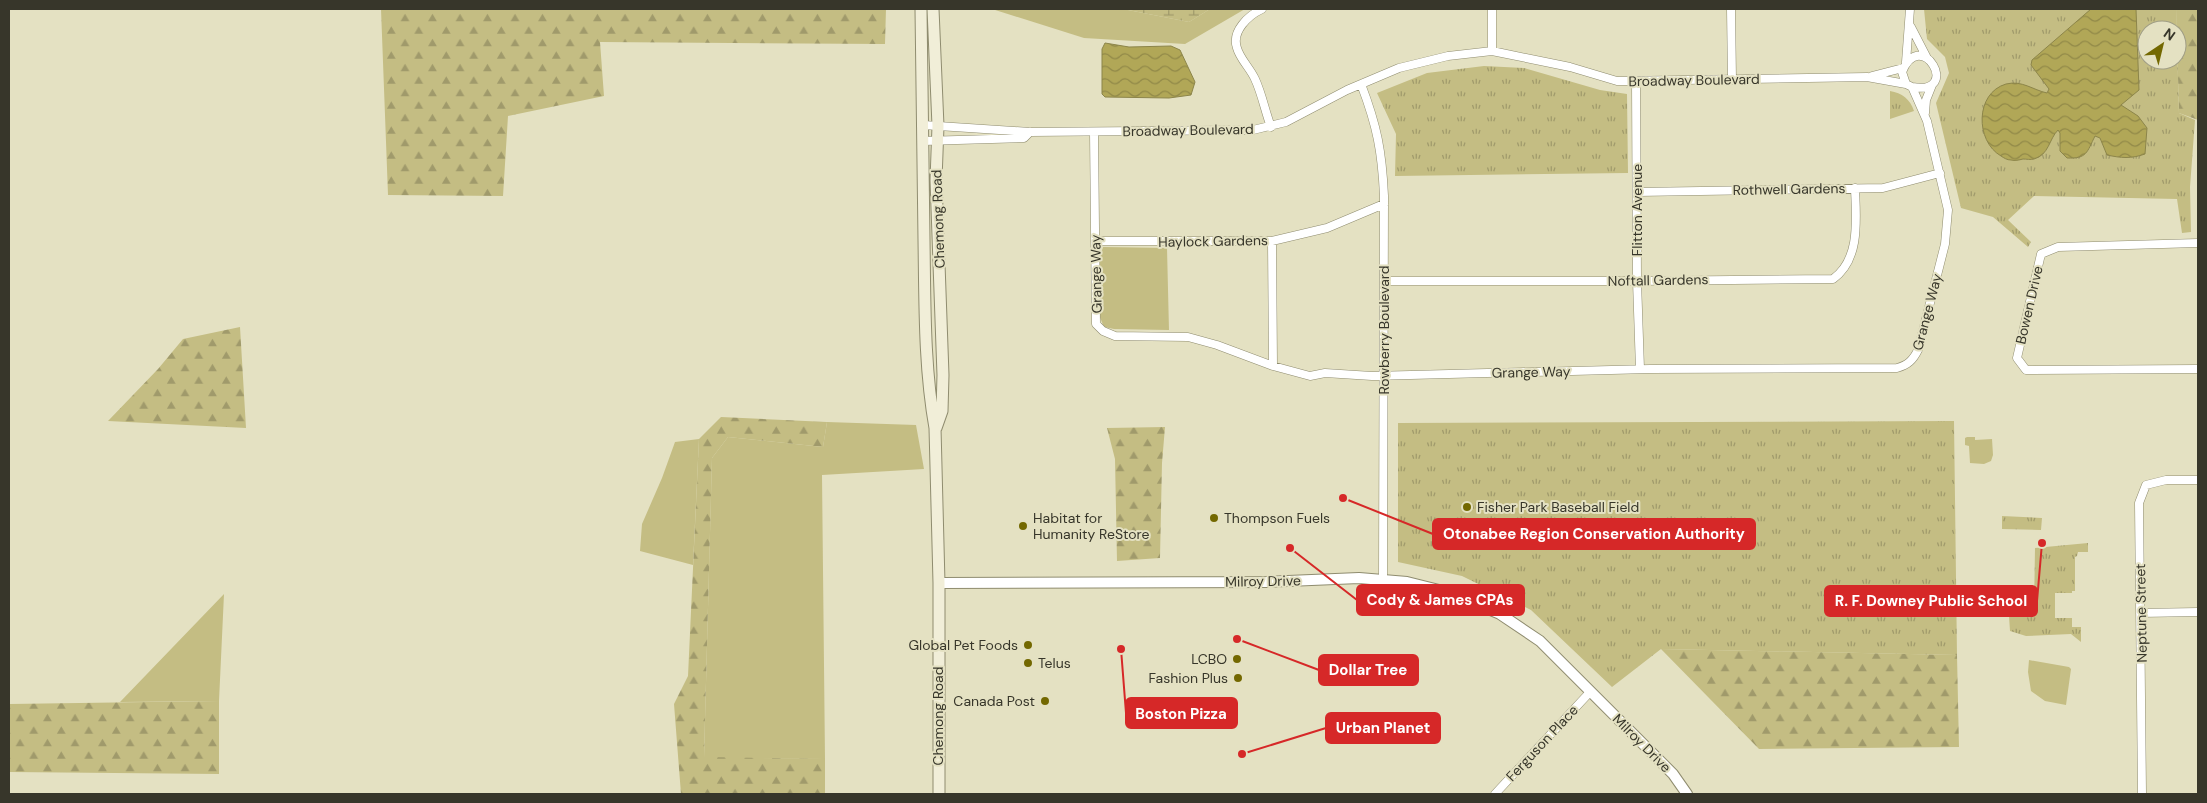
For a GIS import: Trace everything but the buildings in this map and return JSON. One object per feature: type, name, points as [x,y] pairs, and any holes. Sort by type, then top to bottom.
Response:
[{"type":"main road","name":"Chemong Road","points":[[920,9],[927,347],[932,409],[936,428],[939,583],[938,794]]},
{"type":"main road","name":"Chemong Road","points":[[933,9],[938,126],[936,180],[943,375],[942,411],[936,428]]},
{"type":"street","points":[[1262,9],[1254,13],[1241,26],[1236,36],[1236,48],[1255,78],[1271,127]]},
{"type":"street","points":[[1492,9],[1492,51]]},
{"type":"street","points":[[1731,9],[1732,80]]},
{"type":"street","points":[[1910,9],[1910,26],[1902,77],[1909,86],[1922,89],[1932,85],[1937,75],[1935,65],[1927,58],[1910,26]]},
{"type":"street","name":"Broadway Boulevard","points":[[923,125],[1030,132],[1253,130],[1286,122],[1361,84],[1399,68],[1448,56],[1492,51],[1570,67],[1616,81],[1867,78],[1909,86]]},
{"type":"street","points":[[1905,65],[1917,56],[1927,58]]},
{"type":"street","name":"Broadway Boulevard","points":[[1867,78],[1905,65]]},
{"type":"street","name":"Flitton Avenue","points":[[1636,81],[1637,281],[1640,369]]},
{"type":"street","name":"Rowberry Boulevard","points":[[1361,84],[1375,122],[1382,155],[1384,204],[1383,580]]},
{"type":"street","name":"Grange Way","points":[[1924,115],[1926,100],[1932,85]]},
{"type":"street","name":"Grange Way","points":[[1094,132],[1096,324],[1115,336],[1188,337],[1273,366],[1310,376],[1325,373],[1372,376],[1383,374],[1640,369],[1897,368],[1907,365],[1918,350],[1945,244],[1948,210],[1924,115],[1909,86]]},
{"type":"street","name":"Broadway Boulevard","points":[[923,141],[1024,138],[1030,132]]},
{"type":"street","name":"Rothwell Gardens","points":[[1637,192],[1883,188],[1940,173]]},
{"type":"street","name":"Noftall Gardens","points":[[1384,281],[1833,279],[1845,268],[1851,252],[1856,221],[1855,188]]},
{"type":"street","name":"Haylock Gardens","points":[[1096,242],[1272,241],[1327,228],[1384,204]]},
{"type":"street","points":[[1272,241],[1273,366]]},
{"type":"street","name":"Bowen Drive","points":[[2198,243],[2058,247],[2041,254],[2017,358],[2026,370],[2198,369]]},
{"type":"street","name":"Neptune Street","points":[[2142,794],[2139,503],[2146,485],[2166,480],[2198,480]]},
{"type":"street","name":"Milroy Drive","points":[[939,583],[1266,582],[1359,578],[1407,582],[1447,592],[1500,614],[1540,641],[1673,774],[1687,794]]},
{"type":"street","points":[[2140,613],[2198,612]]},
{"type":"street","name":"Ferguson Place","points":[[1495,794],[1590,692]]},
{"type":"green space","points":[[381,9],[886,9],[885,44],[600,42],[604,96],[508,116],[503,196],[388,195]]},
{"type":"green space","points":[[992,9],[1123,9],[1189,22],[1210,9],[1245,9],[1185,44],[1084,38]]},
{"type":"green space","points":[[1123,9],[1210,9],[1189,22]]},
{"type":"green space","points":[[1924,9],[2176,9],[2177,20],[2137,20],[2137,70],[2178,70],[2179,113],[2195,120],[2190,187],[2191,232],[2182,233],[2177,199],[2034,196],[2008,220],[2031,242],[2028,247],[1993,217],[1961,208],[1936,103],[1949,73],[1945,57],[1927,39]]},
{"type":"green space","points":[[2176,9],[2198,9],[2198,120],[2179,113],[2178,70],[2187,70],[2187,20],[2176,20]]},
{"type":"green space","points":[[1484,66],[1524,68],[1600,90],[1627,94],[1628,173],[1395,176],[1396,134],[1377,93],[1427,73]]},
{"type":"green space","points":[[1890,91],[1905,97],[1914,111],[1890,119]]},
{"type":"green space","points":[[1103,247],[1167,248],[1169,330],[1114,329],[1104,327],[1099,315],[1100,257]]},
{"type":"green space","points":[[240,327],[246,428],[108,421],[158,369],[183,339]]},
{"type":"green space","points":[[721,417],[827,422],[823,447],[728,437],[712,458],[704,757],[825,759],[825,794],[681,794],[674,704],[688,676],[699,439]]},
{"type":"green space","points":[[1954,421],[1957,655],[1661,649],[1612,687],[1531,610],[1462,576],[1398,562],[1398,423]]},
{"type":"green space","points":[[827,422],[916,425],[924,469],[822,475],[825,759],[704,758],[712,458],[728,437],[823,447]]},
{"type":"green space","points":[[1165,427],[1162,463],[1160,558],[1117,561],[1115,459],[1107,428]]},
{"type":"green space","points":[[1975,437],[1975,440],[1992,439],[1993,455],[1991,461],[1984,464],[1970,463],[1969,446],[1965,445],[1965,438]]},
{"type":"green space","points":[[699,439],[693,565],[640,551],[642,524],[675,442]]},
{"type":"green space","points":[[2002,516],[2042,518],[2041,530],[2002,529]]},
{"type":"green space","points":[[2088,543],[2088,552],[2078,552],[2075,557],[2075,591],[2072,591],[2072,593],[2055,593],[2055,618],[2072,618],[2072,627],[2081,627],[2081,642],[2071,634],[2026,636],[2010,631],[2009,616],[2023,609],[2034,609],[2035,548]]},
{"type":"green space","points":[[224,594],[219,701],[120,702]]},
{"type":"green space","points":[[1661,649],[1957,655],[1959,747],[1759,749]]},
{"type":"green space","points":[[2029,660],[2069,667],[2071,669],[2066,705],[2045,701],[2031,691],[2028,672]]},
{"type":"green space","points":[[219,701],[219,774],[9,772],[9,704]]},
{"type":"water","points":[[2091,9],[2136,9],[2139,90],[2121,105],[2138,116],[2147,128],[2145,154],[2126,158],[2107,155],[2100,138],[2095,136],[2083,156],[2067,158],[2060,151],[2060,133],[2058,130],[2043,154],[2033,159],[2008,160],[1992,149],[1986,140],[1982,118],[1988,97],[1996,89],[2012,83],[2022,84],[2047,93],[2049,89],[2031,65],[2032,60]]},
{"type":"water","points":[[1105,43],[1129,47],[1171,46],[1180,50],[1195,82],[1191,95],[1169,98],[1105,97],[1102,94],[1102,49]]},
{"type":"place","name":"Otonabee Region Conservation Authority","points":[[1343,498]]},
{"type":"place","name":"Fisher Park Baseball Field","points":[[1467,507]]},
{"type":"place","name":"Thompson Fuels","points":[[1214,518]]},
{"type":"place","name":"Habitat for Humanity ReStore","points":[[1023,526]]},
{"type":"place","name":"R. F. Downey Public School","points":[[2042,543]]},
{"type":"place","name":"Cody & James CPAs","points":[[1290,548]]},
{"type":"place","name":"Dollar Tree","points":[[1237,639]]},
{"type":"place","name":"Global Pet Foods","points":[[1028,645]]},
{"type":"place","name":"Boston Pizza","points":[[1121,649]]},
{"type":"place","name":"LCBO","points":[[1237,659]]},
{"type":"place","name":"Telus","points":[[1028,663]]},
{"type":"place","name":"Fashion Plus","points":[[1238,678]]},
{"type":"place","name":"Canada Post","points":[[1045,701]]},
{"type":"place","name":"Urban Planet","points":[[1242,754]]}]
